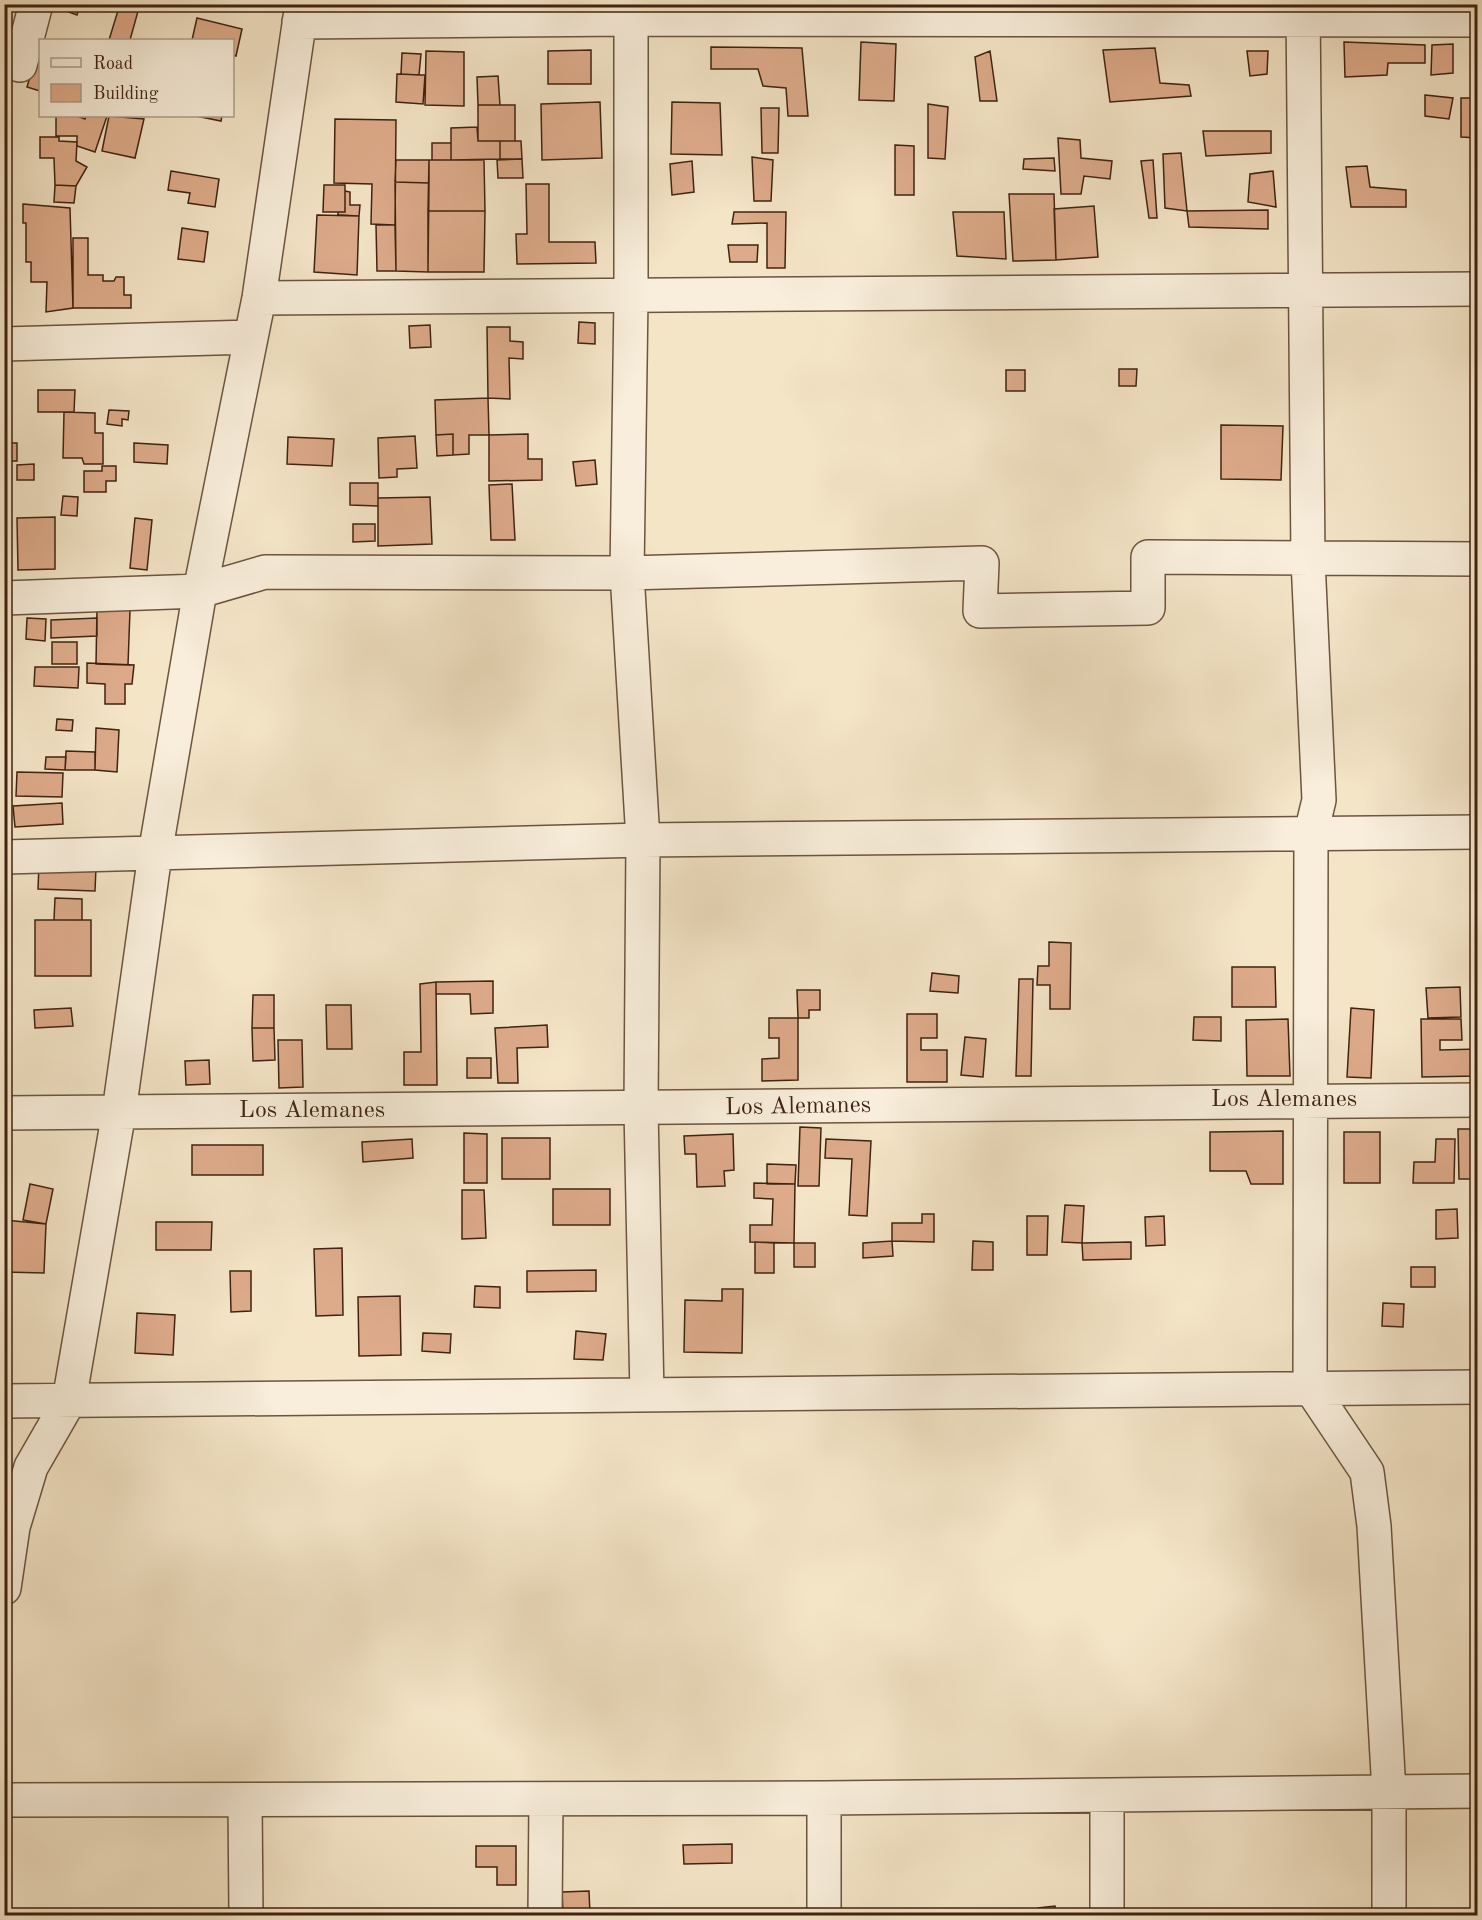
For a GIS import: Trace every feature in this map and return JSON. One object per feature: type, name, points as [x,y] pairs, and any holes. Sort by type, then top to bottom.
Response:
[{"type":"street","points":[[4,61],[20,65],[36,4]]},
{"type":"street","points":[[631,12],[631,297],[627,573],[643,840],[641,1109],[647,1395]]},
{"type":"street","points":[[4,1588],[13,1527],[31,1467],[69,1401],[119,1112],[155,854],[200,591],[259,298],[300,13],[1303,13],[1478,20]]},
{"type":"street","points":[[1303,13],[1308,560],[1319,800],[1311,833],[1309,1100],[1311,1387],[1367,1472],[1374,1526],[1389,1792],[1389,1916]]},
{"type":"street","points":[[259,298],[1478,289]]},
{"type":"street","points":[[4,344],[251,337]]},
{"type":"street","points":[[4,598],[200,591],[265,572],[627,573],[982,563],[980,611],[1148,608],[1148,557],[1308,560],[1478,559]]},
{"type":"street","points":[[4,857],[643,840],[1478,832]]},
{"type":"street","name":"Los Alemanes","points":[[4,1113],[1478,1100]]},
{"type":"street","points":[[4,1401],[1311,1387],[1478,1388]]},
{"type":"street","points":[[4,1800],[824,1798],[1478,1791]]},
{"type":"street","points":[[1107,1796],[1107,1916]]},
{"type":"street","points":[[824,1798],[824,1916]]},
{"type":"street","points":[[545,1916],[546,1799]]},
{"type":"street","points":[[245,1801],[246,1916]]},
{"type":"building","points":[[47,4],[80,4],[77,15]]},
{"type":"building","points":[[120,4],[140,4],[130,39],[109,39]]},
{"type":"building","points":[[197,18],[242,29],[236,56],[234,56],[234,39],[192,39]]},
{"type":"building","points":[[861,42],[896,44],[894,101],[859,100]]},
{"type":"building","points":[[1344,42],[1425,45],[1425,63],[1388,63],[1387,75],[1345,77]]},
{"type":"building","points":[[1453,44],[1453,73],[1431,75],[1432,45]]},
{"type":"building","points":[[39,46],[39,91],[27,87]]},
{"type":"building","points":[[711,47],[802,48],[808,116],[788,116],[786,88],[763,86],[758,69],[711,69]]},
{"type":"building","points":[[1155,48],[1160,83],[1189,85],[1191,96],[1110,102],[1103,50]]},
{"type":"building","points":[[591,50],[591,84],[548,84],[548,51]]},
{"type":"building","points":[[426,51],[464,52],[464,106],[425,105]]},
{"type":"building","points":[[990,51],[997,101],[980,101],[975,57]]},
{"type":"building","points":[[1247,51],[1268,51],[1267,74],[1250,76]]},
{"type":"building","points":[[402,53],[421,54],[419,75],[401,74]]},
{"type":"building","points":[[397,74],[425,75],[423,104],[396,102]]},
{"type":"building","points":[[498,76],[500,105],[478,105],[477,77]]},
{"type":"building","points":[[1425,95],[1453,98],[1449,119],[1425,116]]},
{"type":"building","points":[[1461,98],[1476,98],[1478,138],[1461,137]]},
{"type":"building","points":[[600,102],[602,158],[542,160],[541,104]]},
{"type":"building","points":[[672,102],[720,103],[722,155],[671,154]]},
{"type":"building","points":[[928,104],[948,107],[945,159],[928,158]]},
{"type":"building","points":[[478,105],[515,105],[515,141],[478,141]]},
{"type":"building","points":[[761,108],[779,108],[778,153],[762,153]]},
{"type":"building","points":[[56,117],[85,119],[86,117],[107,117],[95,152],[77,146],[77,136],[56,136]]},
{"type":"building","points":[[109,117],[144,119],[135,158],[102,151]]},
{"type":"building","points":[[201,117],[222,117],[221,121]]},
{"type":"building","points":[[335,119],[396,120],[395,225],[371,224],[372,184],[334,183]]},
{"type":"building","points":[[477,127],[478,141],[500,141],[500,159],[451,160],[451,128]]},
{"type":"building","points":[[1203,131],[1271,131],[1271,153],[1206,156]]},
{"type":"building","points":[[40,137],[59,137],[59,141],[77,142],[76,161],[87,167],[76,186],[55,185],[54,158],[40,158]]},
{"type":"building","points":[[1058,138],[1080,140],[1081,158],[1112,161],[1110,179],[1084,176],[1081,194],[1061,194]]},
{"type":"building","points":[[500,141],[521,141],[522,159],[500,159]]},
{"type":"building","points":[[432,143],[451,143],[451,160],[432,160]]},
{"type":"building","points":[[895,145],[914,146],[914,195],[895,195]]},
{"type":"building","points":[[1181,153],[1187,211],[1165,208],[1163,154]]},
{"type":"building","points":[[752,157],[773,160],[771,201],[754,201]]},
{"type":"building","points":[[1054,158],[1055,171],[1023,169],[1024,159]]},
{"type":"building","points":[[522,159],[523,178],[498,178],[497,160]]},
{"type":"building","points":[[396,160],[429,160],[429,183],[395,182]]},
{"type":"building","points":[[429,160],[484,160],[485,211],[428,211]]},
{"type":"building","points":[[1153,160],[1157,218],[1149,218],[1141,161]]},
{"type":"building","points":[[692,161],[694,192],[672,195],[670,164]]},
{"type":"building","points":[[1367,166],[1370,187],[1406,190],[1406,207],[1351,207],[1346,167]]},
{"type":"building","points":[[171,171],[219,179],[215,207],[188,203],[190,193],[168,190]]},
{"type":"building","points":[[1273,171],[1276,207],[1248,202],[1250,174]]},
{"type":"building","points":[[395,182],[429,183],[428,272],[396,271]]},
{"type":"building","points":[[526,184],[549,184],[549,242],[595,242],[596,263],[517,264],[516,234],[527,234]]},
{"type":"building","points":[[55,185],[76,186],[74,203],[54,202]]},
{"type":"building","points":[[324,185],[345,185],[345,212],[323,212]]},
{"type":"building","points":[[345,191],[350,192],[350,205],[360,205],[359,216],[338,215],[338,212],[345,212]]},
{"type":"building","points":[[1009,194],[1054,194],[1056,260],[1013,261]]},
{"type":"building","points":[[23,204],[70,208],[73,308],[46,312],[47,282],[31,282],[31,262],[26,262],[26,223],[23,223]]},
{"type":"building","points":[[1094,206],[1098,257],[1056,260],[1054,209]]},
{"type":"building","points":[[1268,210],[1268,229],[1189,227],[1187,211]]},
{"type":"building","points":[[428,211],[485,211],[484,272],[428,272]]},
{"type":"building","points":[[734,212],[786,212],[785,268],[767,268],[767,223],[732,224]]},
{"type":"building","points":[[953,212],[1004,212],[1006,259],[957,256]]},
{"type":"building","points":[[317,215],[359,216],[357,275],[314,272]]},
{"type":"building","points":[[376,225],[395,225],[396,271],[377,271]]},
{"type":"building","points":[[182,228],[208,232],[204,262],[178,259]]},
{"type":"building","points":[[73,238],[88,238],[88,275],[103,275],[103,281],[114,281],[116,277],[124,277],[124,295],[131,295],[131,308],[73,308]]},
{"type":"building","points":[[728,245],[758,245],[757,262],[730,262]]},
{"type":"building","points":[[579,322],[595,323],[595,344],[578,343]]},
{"type":"building","points":[[430,325],[431,347],[410,348],[409,326]]},
{"type":"building","points":[[487,327],[510,327],[510,341],[523,342],[523,359],[509,358],[510,399],[488,398]]},
{"type":"building","points":[[1119,369],[1137,369],[1136,386],[1119,386]]},
{"type":"building","points":[[1006,370],[1025,370],[1025,391],[1006,391]]},
{"type":"building","points":[[38,390],[75,390],[74,412],[38,412]]},
{"type":"building","points":[[488,398],[489,435],[469,435],[469,454],[453,455],[453,434],[436,435],[435,400]]},
{"type":"building","points":[[109,410],[129,411],[128,420],[122,419],[122,426],[107,424]]},
{"type":"building","points":[[64,412],[95,413],[95,433],[103,433],[103,464],[84,464],[82,458],[63,458]]},
{"type":"building","points":[[1221,425],[1283,426],[1281,480],[1221,479]]},
{"type":"building","points":[[453,434],[453,455],[437,456],[436,435]]},
{"type":"building","points":[[528,434],[528,459],[542,459],[542,480],[489,481],[489,435]]},
{"type":"building","points":[[415,436],[417,468],[397,469],[397,477],[379,478],[378,438]]},
{"type":"building","points":[[288,437],[334,439],[332,466],[287,464]]},
{"type":"building","points":[[4,443],[17,443],[17,461],[4,461]]},
{"type":"building","points":[[134,443],[168,445],[167,464],[134,462]]},
{"type":"building","points":[[595,460],[597,484],[576,486],[573,462]]},
{"type":"building","points":[[34,464],[34,480],[17,480],[17,465]]},
{"type":"building","points":[[102,466],[116,466],[116,481],[106,481],[106,492],[84,492],[84,471],[102,471]]},
{"type":"building","points":[[350,483],[378,483],[378,506],[350,505]]},
{"type":"building","points":[[512,484],[515,540],[491,540],[489,485]]},
{"type":"building","points":[[63,496],[78,497],[77,516],[61,515]]},
{"type":"building","points":[[430,497],[432,544],[378,546],[378,498]]},
{"type":"building","points":[[55,517],[55,569],[18,570],[17,518]]},
{"type":"building","points":[[135,518],[152,520],[147,570],[130,568]]},
{"type":"building","points":[[353,524],[375,524],[375,541],[353,542]]},
{"type":"building","points":[[97,609],[130,610],[128,665],[96,664]]},
{"type":"building","points":[[27,618],[46,619],[45,641],[26,639]]},
{"type":"building","points":[[97,618],[97,636],[51,638],[51,620]]},
{"type":"building","points":[[52,642],[77,642],[77,664],[52,664]]},
{"type":"building","points":[[87,663],[134,665],[132,684],[125,684],[125,704],[105,704],[105,684],[87,683]]},
{"type":"building","points":[[35,667],[79,667],[78,688],[34,686]]},
{"type":"building","points":[[57,719],[73,720],[72,731],[56,730]]},
{"type":"building","points":[[4,721],[10,721],[9,737],[4,737]]},
{"type":"building","points":[[96,728],[119,730],[117,772],[95,770]]},
{"type":"building","points":[[66,751],[95,752],[95,770],[65,770]]},
{"type":"building","points":[[46,757],[66,757],[65,770],[45,769]]},
{"type":"building","points":[[17,772],[63,773],[62,797],[16,796]]},
{"type":"building","points":[[62,803],[63,824],[15,827],[13,806]]},
{"type":"building","points":[[39,864],[96,867],[95,891],[38,889]]},
{"type":"building","points":[[55,898],[82,899],[82,920],[54,920]]},
{"type":"building","points":[[35,920],[91,920],[91,976],[35,976]]},
{"type":"building","points":[[1049,942],[1071,943],[1070,1009],[1050,1009],[1050,985],[1037,985],[1038,966],[1049,966]]},
{"type":"building","points":[[1232,967],[1275,967],[1276,1007],[1232,1007]]},
{"type":"building","points":[[932,973],[959,976],[958,993],[930,991]]},
{"type":"building","points":[[1019,979],[1033,979],[1031,1076],[1016,1076]]},
{"type":"building","points":[[493,981],[493,1013],[471,1014],[470,994],[436,994],[436,982]]},
{"type":"building","points":[[436,982],[437,1085],[404,1085],[404,1052],[421,1052],[420,984]]},
{"type":"building","points":[[1460,987],[1461,1017],[1428,1018],[1426,988]]},
{"type":"building","points":[[797,990],[820,990],[820,1010],[809,1010],[809,1018],[798,1018]]},
{"type":"building","points":[[253,995],[274,995],[274,1028],[252,1028]]},
{"type":"building","points":[[326,1005],[351,1005],[352,1049],[327,1049]]},
{"type":"building","points":[[71,1008],[73,1026],[35,1028],[34,1010]]},
{"type":"building","points":[[1351,1008],[1374,1010],[1371,1078],[1347,1077]]},
{"type":"building","points":[[907,1014],[937,1014],[937,1038],[921,1038],[921,1050],[947,1050],[947,1082],[907,1082]]},
{"type":"building","points":[[1194,1017],[1221,1017],[1221,1041],[1193,1040]]},
{"type":"building","points":[[769,1018],[798,1018],[798,1080],[762,1081],[762,1059],[779,1058],[779,1038],[769,1038]]},
{"type":"building","points":[[1288,1019],[1290,1076],[1247,1076],[1246,1020]]},
{"type":"building","points":[[1421,1019],[1461,1019],[1462,1040],[1440,1040],[1440,1050],[1478,1049],[1478,1076],[1422,1077]]},
{"type":"building","points":[[547,1025],[548,1047],[517,1048],[518,1083],[498,1083],[495,1028]]},
{"type":"building","points":[[252,1028],[274,1028],[275,1060],[253,1061]]},
{"type":"building","points":[[965,1037],[986,1039],[983,1077],[961,1075]]},
{"type":"building","points":[[278,1040],[302,1040],[303,1087],[279,1088]]},
{"type":"building","points":[[467,1058],[491,1058],[491,1078],[467,1078]]},
{"type":"building","points":[[209,1060],[210,1084],[186,1085],[185,1061]]},
{"type":"building","points":[[800,1127],[821,1128],[819,1186],[798,1186]]},
{"type":"building","points":[[1458,1129],[1478,1129],[1478,1179],[1459,1179]]},
{"type":"building","points":[[1283,1131],[1283,1184],[1251,1184],[1246,1171],[1210,1171],[1210,1132]]},
{"type":"building","points":[[1344,1132],[1380,1132],[1380,1183],[1344,1183]]},
{"type":"building","points":[[464,1133],[487,1134],[487,1183],[464,1183]]},
{"type":"building","points":[[733,1134],[734,1170],[724,1171],[725,1186],[697,1187],[696,1154],[685,1154],[684,1136]]},
{"type":"building","points":[[502,1138],[550,1138],[550,1179],[502,1179]]},
{"type":"building","points":[[412,1139],[413,1158],[363,1162],[362,1142]]},
{"type":"building","points":[[826,1139],[871,1141],[867,1216],[849,1215],[852,1159],[825,1158]]},
{"type":"building","points":[[1436,1139],[1455,1139],[1454,1183],[1413,1183],[1414,1162],[1435,1162]]},
{"type":"building","points":[[192,1145],[263,1145],[263,1175],[192,1175]]},
{"type":"building","points":[[767,1164],[796,1165],[795,1184],[767,1184]]},
{"type":"building","points":[[754,1183],[795,1184],[794,1243],[750,1242],[750,1225],[772,1225],[773,1199],[754,1198]]},
{"type":"building","points":[[30,1184],[53,1189],[46,1224],[23,1220]]},
{"type":"building","points":[[553,1189],[610,1189],[610,1225],[553,1225]]},
{"type":"building","points":[[462,1190],[484,1190],[486,1238],[462,1239]]},
{"type":"building","points":[[1065,1205],[1084,1206],[1082,1243],[1062,1242]]},
{"type":"building","points":[[1457,1209],[1458,1238],[1436,1239],[1436,1210]]},
{"type":"building","points":[[922,1214],[934,1214],[934,1242],[892,1241],[892,1223],[922,1223]]},
{"type":"building","points":[[1027,1216],[1048,1216],[1047,1255],[1027,1255]]},
{"type":"building","points":[[1164,1216],[1165,1245],[1146,1246],[1145,1217]]},
{"type":"building","points":[[4,1220],[46,1224],[44,1273],[4,1272]]},
{"type":"building","points":[[156,1222],[212,1222],[211,1250],[156,1250]]},
{"type":"building","points":[[892,1241],[893,1256],[863,1258],[863,1243]]},
{"type":"building","points":[[973,1241],[993,1242],[993,1270],[972,1270]]},
{"type":"building","points":[[755,1242],[774,1243],[774,1273],[755,1273]]},
{"type":"building","points":[[1131,1242],[1131,1259],[1083,1260],[1082,1243]]},
{"type":"building","points":[[794,1243],[815,1243],[815,1267],[794,1267]]},
{"type":"building","points":[[342,1248],[343,1315],[316,1316],[314,1249]]},
{"type":"building","points":[[1411,1267],[1435,1267],[1435,1287],[1411,1287]]},
{"type":"building","points":[[596,1270],[596,1291],[527,1292],[527,1271]]},
{"type":"building","points":[[230,1271],[251,1271],[251,1311],[231,1312]]},
{"type":"building","points":[[475,1286],[500,1287],[500,1308],[474,1307]]},
{"type":"building","points":[[722,1289],[743,1289],[742,1353],[684,1352],[685,1300],[722,1301]]},
{"type":"building","points":[[400,1296],[401,1355],[359,1356],[358,1297]]},
{"type":"building","points":[[1383,1303],[1404,1304],[1403,1327],[1382,1326]]},
{"type":"building","points":[[137,1313],[175,1315],[173,1355],[135,1353]]},
{"type":"building","points":[[576,1331],[606,1334],[603,1360],[574,1359]]},
{"type":"building","points":[[423,1333],[451,1334],[450,1353],[422,1351]]},
{"type":"building","points":[[732,1844],[732,1863],[684,1864],[683,1845]]},
{"type":"building","points":[[476,1846],[516,1846],[516,1885],[497,1885],[497,1867],[476,1867]]},
{"type":"building","points":[[589,1891],[590,1914],[563,1915],[562,1892]]},
{"type":"building","points":[[1055,1906],[1056,1916],[1038,1916],[1038,1908]]},
{"type":"building","points":[[794,1911],[794,1916],[631,1916],[631,1912]]}]
